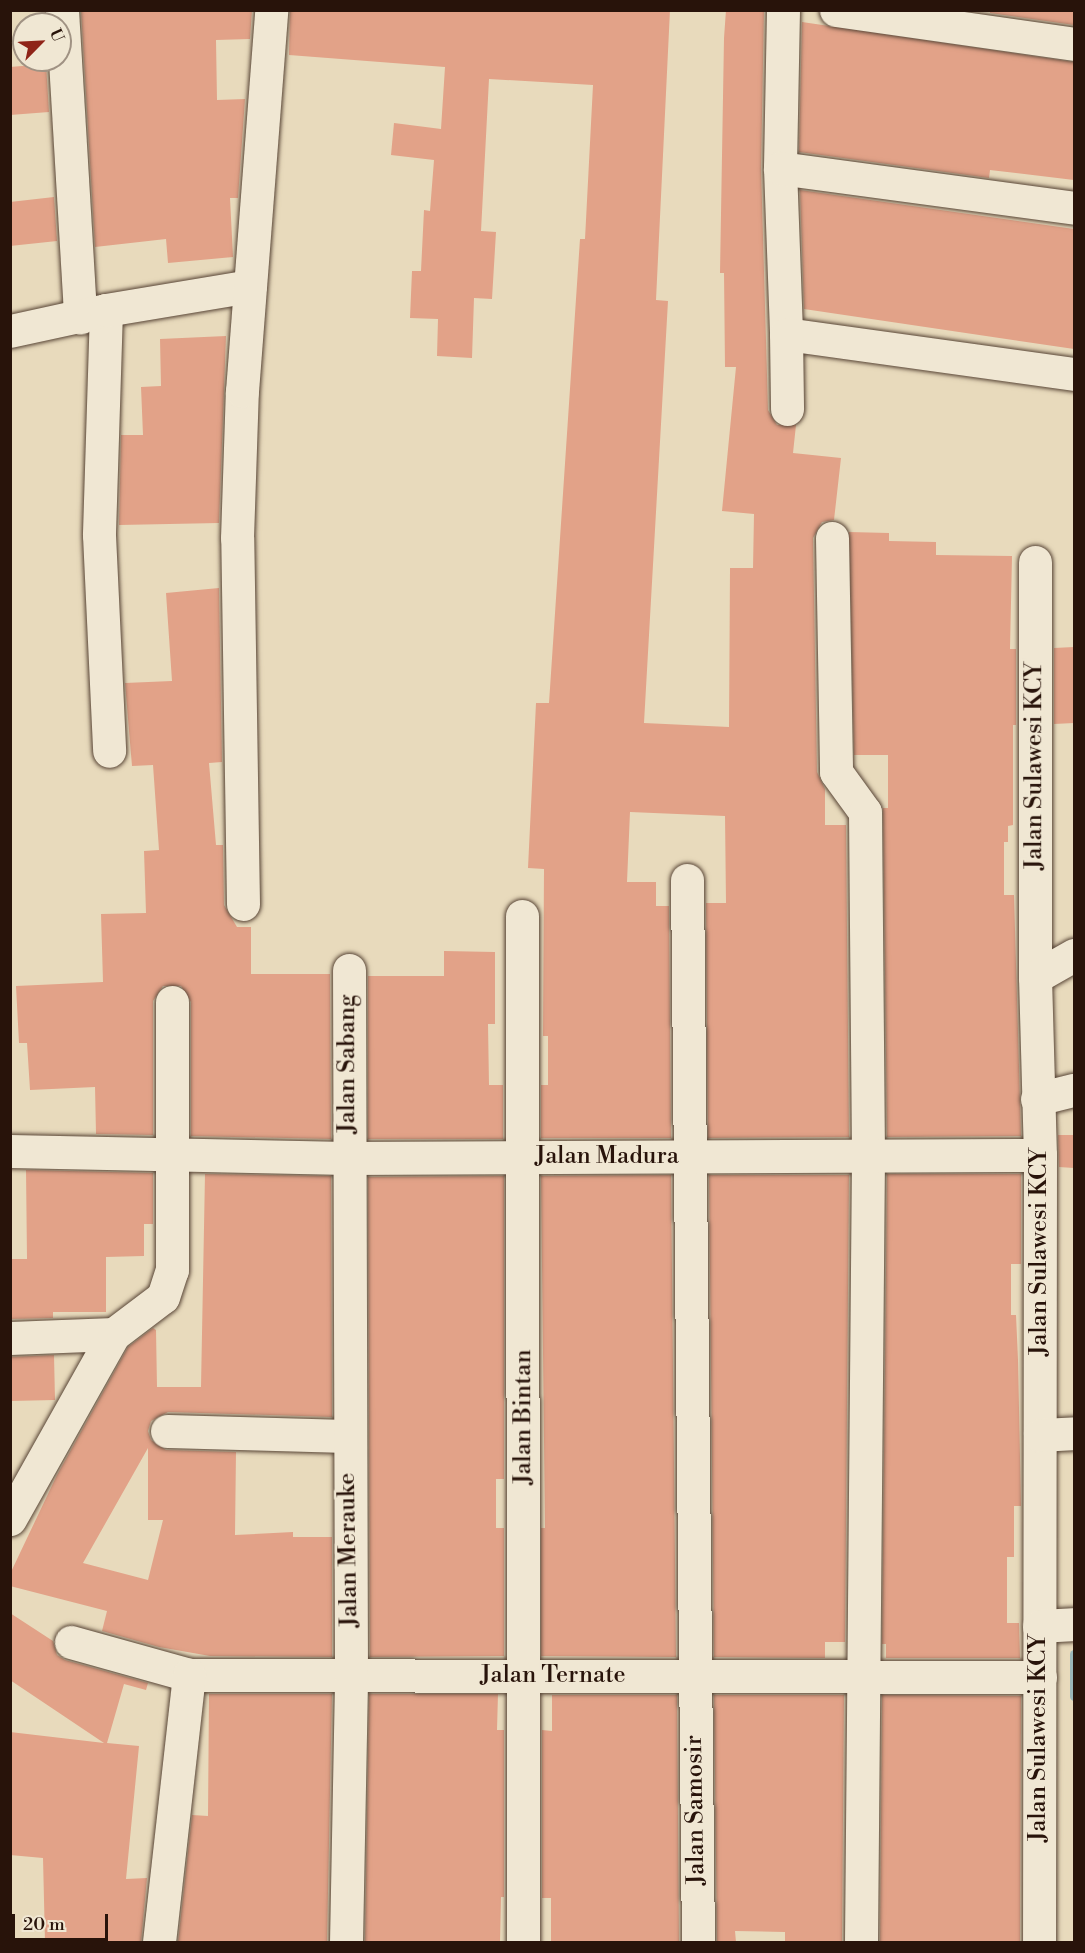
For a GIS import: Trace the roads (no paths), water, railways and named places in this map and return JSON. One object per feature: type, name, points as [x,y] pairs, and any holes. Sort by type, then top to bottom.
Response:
[{"type":"street","points":[[62,10],[93,313],[99,535],[109,751]]},
{"type":"street","points":[[243,904],[237,538],[250,286],[271,10]]},
{"type":"street","points":[[783,10],[780,168],[787,409]]},
{"type":"street","points":[[836,10],[1074,44]]},
{"type":"street","points":[[780,168],[1074,208]]},
{"type":"street","points":[[10,331],[93,313],[250,286]]},
{"type":"street","points":[[786,333],[1074,374]]},
{"type":"street","points":[[832,538],[836,772],[865,812],[868,1156],[861,1942]]},
{"type":"street","name":"Jalan Sulawesi KCY","points":[[1035,562],[1035,977],[1038,1099],[1060,1434],[1059,1625],[1040,1677],[1039,1942]]},
{"type":"street","name":"Jalan Samosir","points":[[687,880],[692,1157],[698,1942]]},
{"type":"street","name":"Jalan Bintan","points":[[522,916],[524,1942]]},
{"type":"street","points":[[1035,977],[1074,955]]},
{"type":"street","name":"Jalan Sabang","points":[[347,1158],[349,970]]},
{"type":"street","points":[[10,1519],[114,1334],[163,1297],[172,1270],[172,1002]]},
{"type":"street","points":[[1038,1099],[1074,1090]]},
{"type":"street","name":"Jalan Madura","points":[[10,1151],[173,1157],[347,1158],[1040,1155]]},
{"type":"street","name":"Jalan Merauke","points":[[346,1942],[351,1675],[347,1158]]},
{"type":"street","points":[[10,1338],[114,1334]]},
{"type":"street","points":[[166,1431],[348,1436]]},
{"type":"street","name":"Jalan Ternate","points":[[71,1642],[189,1675],[1040,1677]]},
{"type":"street","points":[[159,1942],[189,1675]]},
{"type":"waterway","points":[[1074,1654],[1074,1696]]}]
